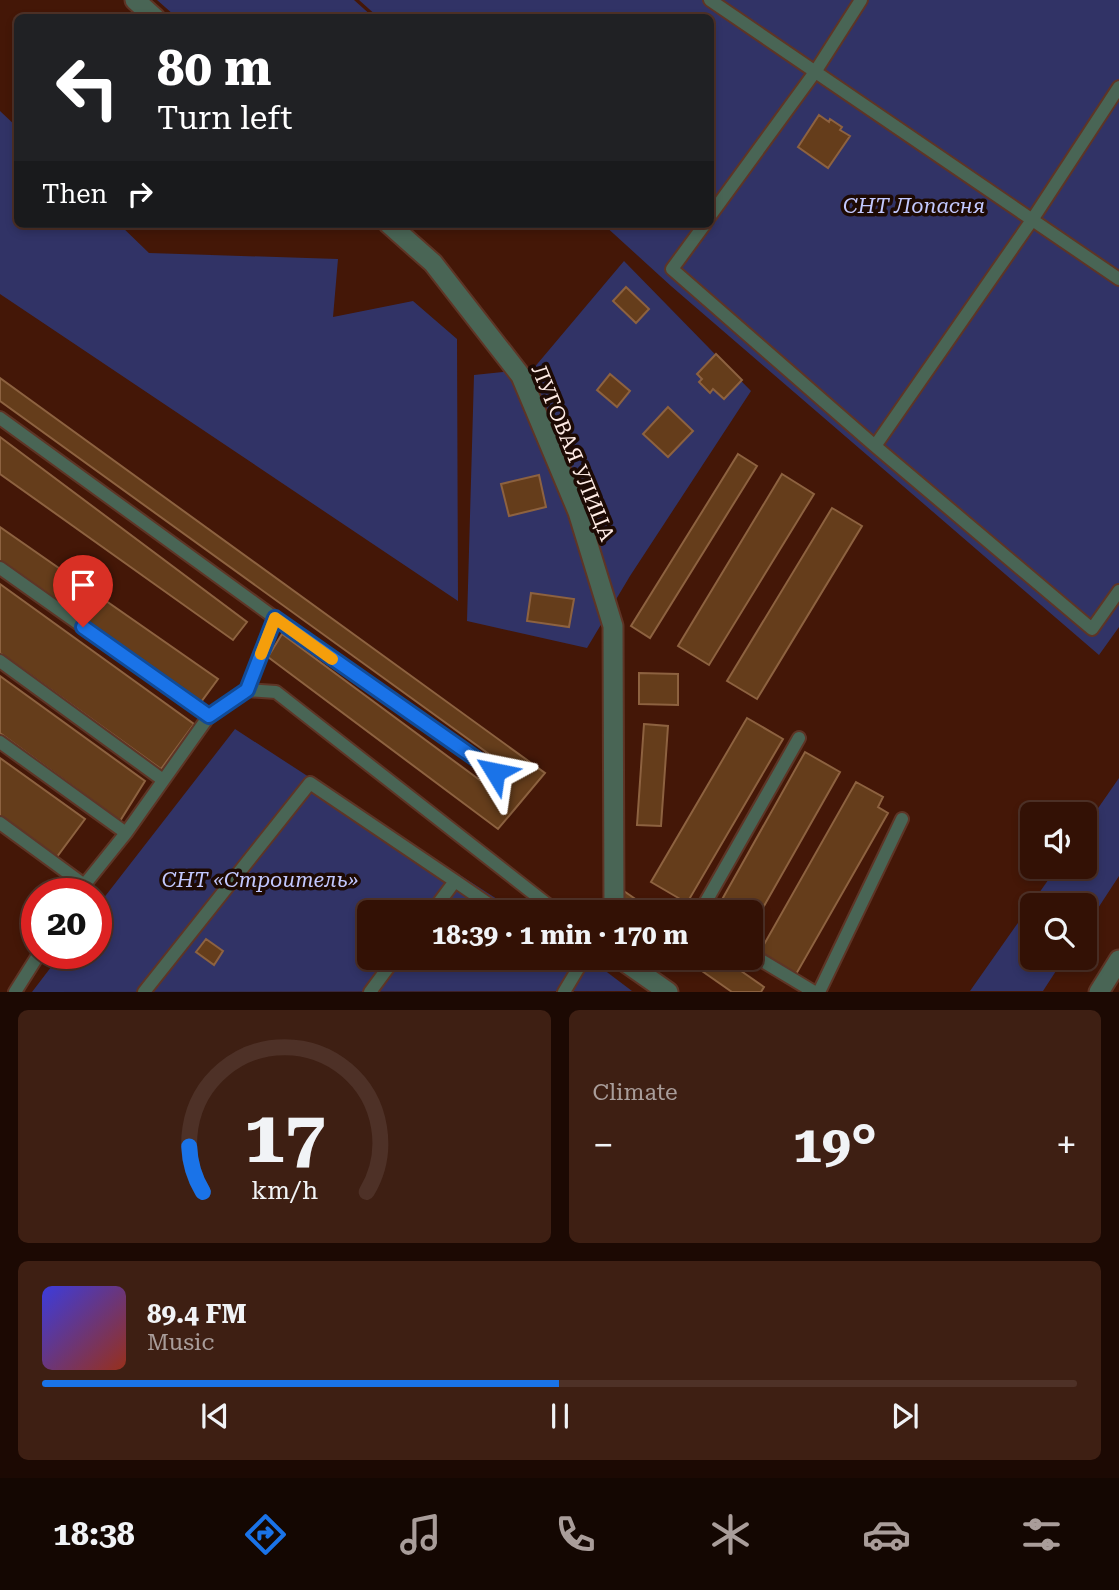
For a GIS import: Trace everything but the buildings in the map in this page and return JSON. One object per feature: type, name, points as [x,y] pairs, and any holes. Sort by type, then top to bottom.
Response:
[{"type":"street","points":[[135,0],[151,14]]},
{"type":"street","name":"ЛУГОВАЯ УЛИЦА","points":[[394,228],[433,263],[521,376],[578,512],[613,626],[614,900]]},
{"type":"street","points":[[1098,992],[1119,960]]},
{"type":"street","points":[[637,970],[668,992]]},
{"type":"lane","points":[[710,0],[1119,279]]},
{"type":"lane","points":[[714,211],[815,72],[861,0]]},
{"type":"lane","points":[[875,446],[1032,220],[1119,88]]},
{"type":"lane","points":[[702,228],[672,269],[875,446],[1092,629],[1119,591]]},
{"type":"lane","points":[[0,418],[275,618],[495,772]]},
{"type":"lane","points":[[0,568],[209,716]]},
{"type":"lane","points":[[89,878],[126,833],[209,716],[247,690],[275,618]]},
{"type":"lane","points":[[0,661],[163,780]]},
{"type":"lane","points":[[247,690],[276,692],[542,900]]},
{"type":"lane","points":[[706,900],[799,738]]},
{"type":"lane","points":[[0,742],[126,833]]},
{"type":"lane","points":[[144,992],[310,783],[483,900]]},
{"type":"lane","points":[[763,961],[816,992],[902,819]]},
{"type":"lane","points":[[0,823],[67,878]]},
{"type":"lane","points":[[441,900],[455,881]]},
{"type":"lane","points":[[15,992],[30,969]]},
{"type":"lane","points":[[369,992],[386,970]]},
{"type":"lane","points":[[564,992],[577,970]]},
{"type":"green space","points":[[157,0],[354,0],[370,14],[173,14]]},
{"type":"green space","name":"СНТ Лопасня","points":[[359,0],[1119,0],[1119,627],[1099,655],[607,228],[714,228],[714,14],[375,14]]},
{"type":"green space","points":[[0,111],[14,124],[14,228],[123,228],[149,253],[338,259],[333,317],[413,301],[457,339],[458,601],[0,294]]},
{"type":"green space","points":[[624,261],[751,391],[630,576],[587,648],[467,621],[474,375],[533,369]]},
{"type":"green space","name":"СНТ «Строитель»","points":[[235,729],[499,900],[357,900],[357,970],[604,970],[632,991],[32,992],[50,969],[112,969],[112,887]]},
{"type":"green space","points":[[1119,778],[1119,876],[1097,910],[1097,893],[1039,893],[1049,879],[1097,879],[1097,810]]},
{"type":"green space","points":[[1020,920],[1020,970],[1057,970],[1043,991],[970,991]]},
{"type":"slow traffic","points":[[261,654],[275,618],[332,659]]},
{"type":"route","points":[[83,627],[209,716],[247,690],[275,618],[495,772]]}]
